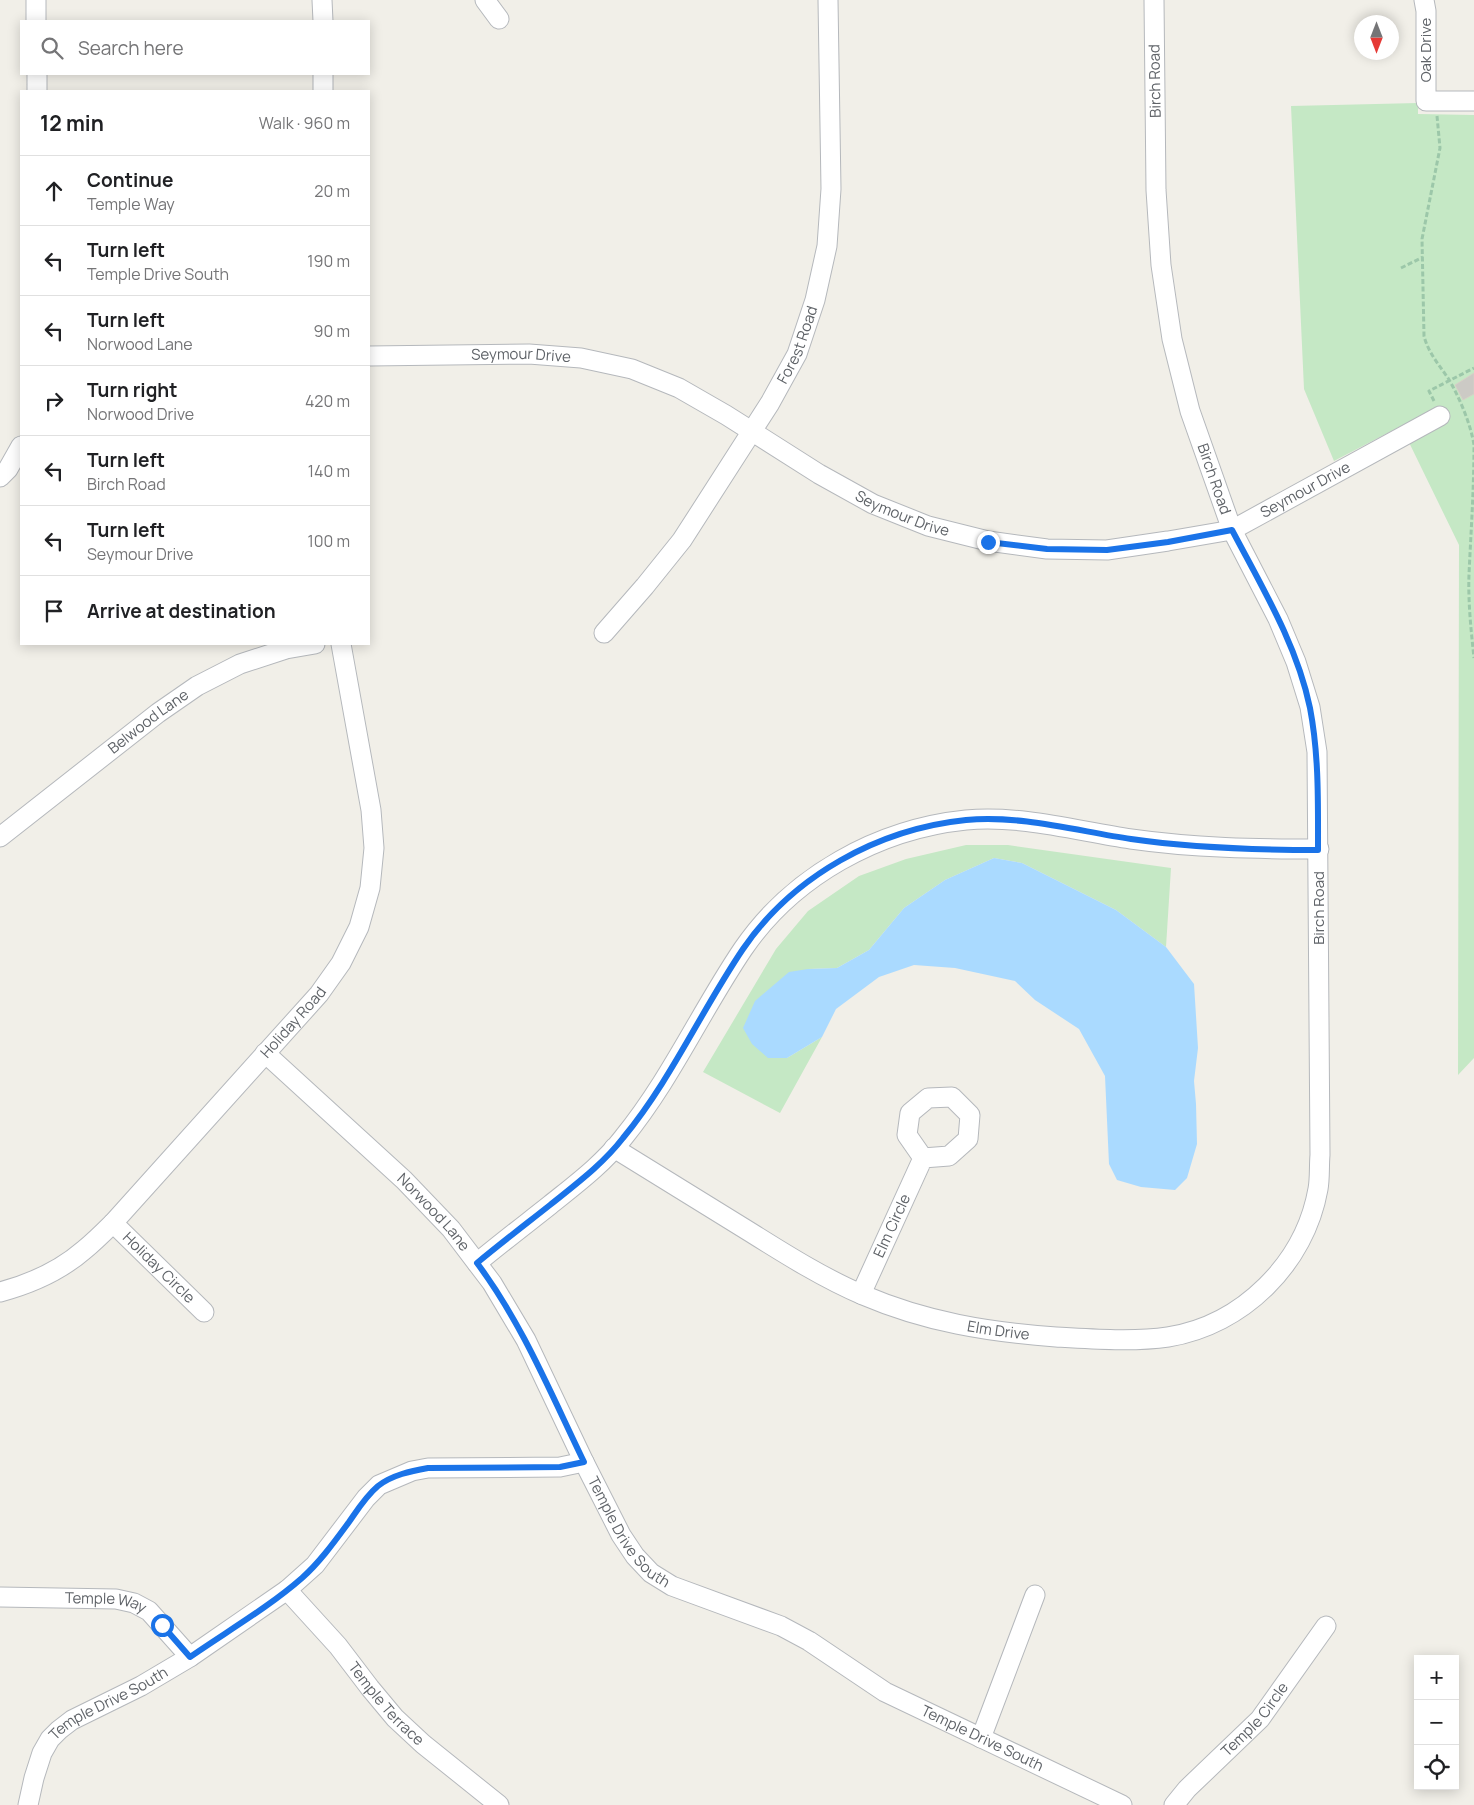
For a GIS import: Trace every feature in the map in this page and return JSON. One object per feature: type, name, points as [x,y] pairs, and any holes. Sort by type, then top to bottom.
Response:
[{"type":"street","points":[[36,0],[36,20]]},
{"type":"street","points":[[322,0],[323,20]]},
{"type":"street","points":[[485,0],[499,19]]},
{"type":"street","name":"Forest Road","points":[[604,633],[646,586],[682,540],[770,403],[797,354],[815,300],[827,246],[831,189],[828,0]]},
{"type":"street","name":"Birch Road","points":[[1154,0],[1156,190],[1161,265],[1172,339],[1190,412],[1232,530],[1278,619],[1296,662],[1310,707],[1317,752],[1320,1154]]},
{"type":"street","name":"Oak Drive","points":[[1424,0],[1430,101]]},
{"type":"street","points":[[37,75],[37,90]]},
{"type":"street","points":[[323,75],[323,90]]},
{"type":"street","points":[[1430,101],[1474,101]]},
{"type":"street","name":"Seymour Drive","points":[[370,356],[529,354],[581,358],[632,370],[680,388],[820,474],[873,504],[928,526],[988,542],[1047,549],[1107,550],[1168,542],[1232,530],[1440,416]]},
{"type":"street","points":[[0,477],[8,469],[20,448]]},
{"type":"street","name":"Belwood Lane","points":[[0,837],[158,713],[197,686],[240,664],[310,645]]},
{"type":"street","name":"Holiday Road","points":[[0,1292],[13,1289],[51,1273],[84,1251],[113,1223],[319,994],[341,963],[359,927],[370,888],[374,848],[371,810],[341,645]]},
{"type":"street","points":[[477,1263],[590,1174],[614,1148],[650,1104],[744,948],[770,915],[803,884],[840,860],[881,840],[922,828],[967,820],[1010,820],[1055,825],[1131,839],[1208,848],[1318,850]]},
{"type":"street","name":"Norwood Lane","points":[[265,1053],[404,1180],[451,1229],[492,1282],[526,1340],[584,1462]]},
{"type":"street","name":"Elm Drive","points":[[614,1148],[790,1256],[861,1294],[895,1308],[952,1324],[1010,1334],[1070,1338],[1138,1339],[1168,1337],[1198,1330],[1226,1317],[1251,1300],[1274,1279],[1294,1252],[1310,1222],[1318,1188],[1320,1154]]},
{"type":"street","name":"Elm Circle","points":[[861,1294],[922,1158]]},
{"type":"street","name":"Holiday Circle","points":[[113,1223],[204,1312]]},
{"type":"street","name":"Temple Drive South","points":[[28,1805],[42,1753],[50,1739],[59,1730],[72,1720],[141,1686],[190,1657],[287,1590],[315,1565],[366,1498],[379,1485],[394,1477],[428,1468],[560,1467],[584,1462],[621,1535],[635,1556],[651,1573],[672,1586],[781,1626],[809,1641],[885,1692],[1122,1805]]},
{"type":"street","name":"Temple Terrace","points":[[287,1590],[338,1646],[395,1718],[423,1744],[499,1805]]},
{"type":"street","points":[[981,1738],[1035,1595]]},
{"type":"street","name":"Temple Way","points":[[0,1597],[116,1599],[134,1603],[149,1612],[190,1657]]},
{"type":"street","name":"Temple Circle","points":[[1174,1805],[1187,1789],[1260,1720],[1326,1626]]},
{"type":"path","points":[[1430,101],[1439,126],[1440,148],[1422,239],[1424,336],[1426,345],[1449,380],[1469,424],[1474,445],[1474,510],[1469,574],[1469,604],[1474,658]]},
{"type":"path","points":[[1401,268],[1423,257]]},
{"type":"path","points":[[1429,391],[1474,368]]},
{"type":"green space","points":[[1418,103],[1418,114],[1474,115],[1474,1058],[1458,1075],[1459,545],[1401,426],[1334,461],[1304,389],[1291,106]]},
{"type":"green space","points":[[966,845],[1008,845],[1171,868],[1166,947],[1116,910],[1022,863],[994,858],[945,880],[904,908],[869,950],[837,968],[808,969],[787,1058],[822,1037],[780,1113],[703,1072],[776,949],[808,911],[859,876],[906,859]]},
{"type":"water","points":[[994,858],[1022,863],[1116,910],[1166,947],[1194,984],[1198,1048],[1194,1081],[1197,1144],[1187,1178],[1175,1190],[1141,1187],[1117,1180],[1109,1164],[1105,1076],[1079,1029],[1035,1000],[1015,981],[955,968],[914,965],[879,977],[836,1009],[822,1037],[787,1058],[768,1058],[752,1044],[743,1028],[755,1001],[789,972],[837,968],[869,950],[904,908],[945,880]]},
{"type":"building","points":[[1474,373],[1474,394],[1463,400],[1455,385]]},
{"type":"route","points":[[162,1625],[190,1657],[302,1578],[315,1565],[366,1498],[379,1485],[394,1477],[428,1468],[560,1467],[584,1462],[526,1340],[492,1282],[477,1263],[590,1174],[621,1141],[650,1104],[744,948],[770,915],[803,884],[840,860],[881,840],[922,828],[967,820],[1010,820],[1055,825],[1131,839],[1208,848],[1318,850],[1317,752],[1310,707],[1296,662],[1278,619],[1232,530],[1168,542],[1107,550],[1047,549],[988,542]]}]
